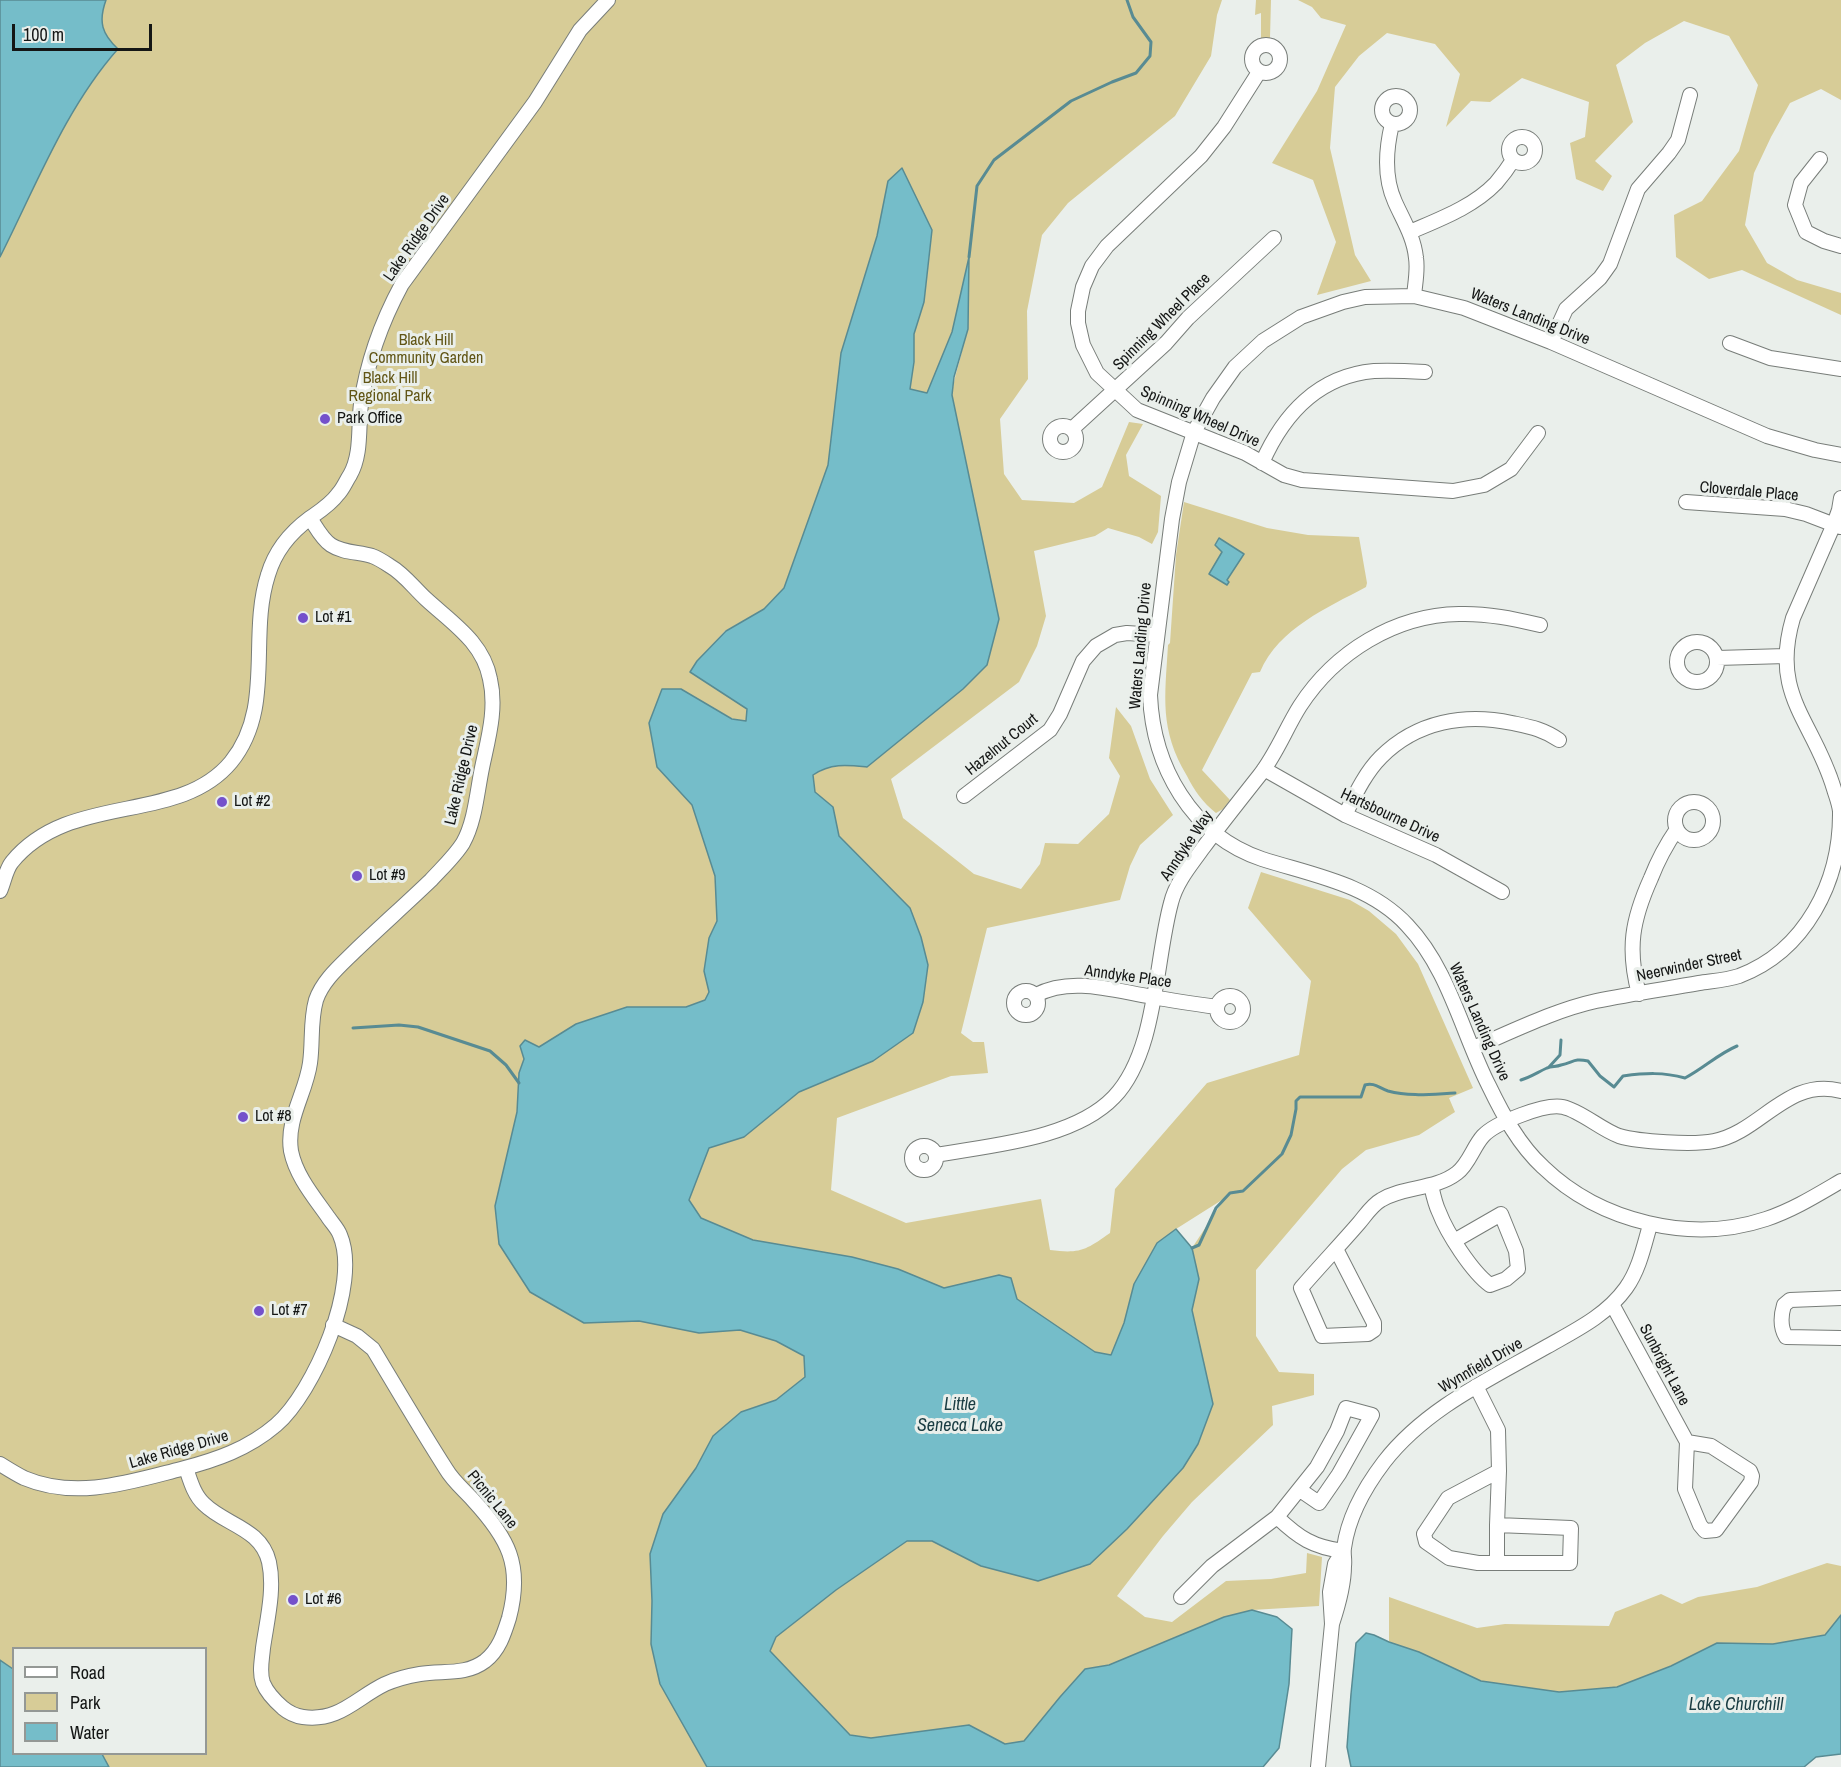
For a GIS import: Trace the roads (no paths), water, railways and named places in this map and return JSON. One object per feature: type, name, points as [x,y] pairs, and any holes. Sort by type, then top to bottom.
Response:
[{"type":"street","name":"Lake Ridge Drive","points":[[0,891],[11,863],[33,842],[53,829],[101,813],[180,796],[208,782],[230,764],[247,738],[256,712],[260,606],[273,558],[296,528],[338,495],[352,472],[357,452],[361,403],[377,338],[402,284],[535,102],[580,30],[608,0]]},
{"type":"street","name":"Spinning Wheel Drive","points":[[1259,72],[1224,127],[1201,156],[1107,246],[1092,266],[1083,287],[1078,323],[1083,345],[1097,373],[1137,410],[1245,453],[1284,475],[1302,480],[1454,491],[1484,485],[1511,469],[1538,433]]},
{"type":"street","points":[[1551,342],[1566,309],[1600,278],[1610,264],[1638,189],[1678,140],[1690,96]]},
{"type":"street","points":[[1392,124],[1388,140],[1387,172],[1394,199],[1410,232],[1417,260],[1414,296]]},
{"type":"street","points":[[1820,159],[1801,183],[1796,205],[1806,232],[1841,246]]},
{"type":"street","points":[[1410,232],[1460,210],[1479,198],[1497,182],[1513,160]]},
{"type":"street","name":"Spinning Wheel Place","points":[[1072,429],[1166,343],[1188,318],[1274,238]]},
{"type":"street","name":"Waters Landing Drive","points":[[1841,455],[1767,436],[1551,342],[1464,308],[1414,296],[1365,297],[1343,302],[1301,317],[1263,341],[1235,367],[1213,398],[1194,432],[1179,483],[1172,519],[1150,695],[1151,717],[1158,752],[1172,783],[1186,803],[1214,833],[1259,858],[1336,881],[1376,899],[1406,924],[1425,946],[1440,974],[1488,1084],[1508,1122],[1523,1145],[1542,1167],[1562,1184],[1589,1201],[1650,1225],[1703,1229],[1735,1226],[1775,1215],[1803,1203],[1841,1181]]},
{"type":"street","points":[[1730,343],[1770,358],[1841,369]]},
{"type":"street","points":[[1262,463],[1272,441],[1288,416],[1307,398],[1326,386],[1350,376],[1373,371],[1425,372]]},
{"type":"street","name":"Neerwinder Street","points":[[1473,1048],[1533,1023],[1594,1002],[1738,976],[1768,962],[1793,943],[1817,916],[1833,883],[1841,849],[1840,811],[1830,775],[1793,699],[1787,679],[1785,656],[1793,618],[1837,526],[1841,498]]},
{"type":"street","name":"Cloverdale Place","points":[[1686,502],[1785,509],[1837,526]]},
{"type":"street","name":"Lake Ridge Drive","points":[[0,1464],[25,1478],[57,1487],[92,1489],[114,1486],[186,1468],[238,1450],[279,1423],[311,1379],[341,1301],[346,1272],[345,1253],[340,1233],[299,1174],[291,1149],[293,1116],[310,1066],[314,1010],[323,987],[335,970],[443,867],[463,842],[470,826],[489,738],[493,701],[486,662],[461,628],[395,568],[373,556],[336,548],[328,544],[310,518]]},
{"type":"street","name":"Anndyke Way","points":[[936,1155],[1055,1133],[1089,1118],[1115,1097],[1133,1071],[1145,1038],[1171,901],[1183,876],[1264,769],[1300,706],[1318,682],[1346,654],[1382,632],[1419,619],[1459,614],[1497,616],[1540,625]]},
{"type":"street","name":"Hazelnut Court","points":[[964,796],[1050,730],[1060,714],[1083,661],[1096,645],[1115,635],[1127,633],[1156,635]]},
{"type":"street","points":[[1717,658],[1785,656]]},
{"type":"street","points":[[1346,815],[1361,782],[1380,757],[1407,735],[1435,723],[1466,718],[1495,719],[1542,729],[1559,740]]},
{"type":"street","name":"Hartsbourne Drive","points":[[1264,769],[1346,815],[1436,855],[1502,892]]},
{"type":"street","points":[[1639,994],[1633,973],[1631,950],[1633,927],[1639,905],[1665,846],[1677,829]]},
{"type":"street","name":"Anndyke Place","points":[[1036,995],[1050,988],[1097,987],[1217,1007]]},
{"type":"street","points":[[1336,1249],[1374,1323],[1374,1330],[1368,1334],[1322,1336],[1301,1288],[1336,1249],[1380,1200],[1399,1192],[1431,1185],[1460,1172],[1484,1135],[1493,1128],[1549,1106],[1563,1107],[1619,1136],[1701,1143],[1732,1136],[1793,1096],[1815,1088],[1841,1091]]},
{"type":"street","points":[[1431,1185],[1438,1212],[1454,1241],[1481,1279],[1490,1285],[1506,1279],[1518,1269],[1516,1251],[1501,1214],[1454,1241]]},
{"type":"street","name":"Wynnfield Drive","points":[[1318,1767],[1332,1624],[1338,1605],[1344,1566],[1343,1551],[1348,1529],[1358,1505],[1384,1462],[1417,1427],[1434,1413],[1476,1386],[1586,1324],[1612,1304],[1626,1288],[1637,1269],[1650,1225]]},
{"type":"street","points":[[1841,1298],[1790,1300],[1784,1305],[1782,1314],[1783,1331],[1786,1337],[1841,1338]]},
{"type":"street","name":"Sunbright Lane","points":[[1612,1304],[1687,1442]]},
{"type":"street","name":"Picnic Lane","points":[[186,1468],[201,1502],[209,1509],[247,1530],[265,1551],[272,1580],[260,1671],[269,1694],[285,1710],[296,1716],[317,1719],[327,1717],[340,1712],[377,1688],[395,1680],[421,1673],[459,1672],[484,1662],[495,1652],[504,1635],[513,1602],[513,1568],[506,1541],[494,1522],[448,1472],[373,1349],[357,1336],[333,1325]]},
{"type":"street","points":[[1476,1386],[1498,1430],[1497,1563]]},
{"type":"street","points":[[1181,1597],[1212,1566],[1277,1517],[1300,1491],[1317,1467],[1337,1431],[1346,1408],[1372,1415],[1339,1474],[1319,1503],[1300,1491]]},
{"type":"street","points":[[1687,1442],[1711,1446],[1750,1471],[1752,1476],[1751,1482],[1716,1530],[1711,1532],[1706,1531],[1700,1525],[1684,1489],[1687,1442]]},
{"type":"street","points":[[1497,1525],[1571,1528],[1570,1563],[1478,1563],[1449,1558],[1426,1542],[1424,1534],[1448,1498],[1498,1471]]},
{"type":"street","points":[[1277,1517],[1300,1538],[1316,1545],[1343,1551]]},
{"type":"water","points":[[0,0],[106,0],[102,15],[103,27],[108,38],[118,49],[99,72],[67,122],[0,257]]},
{"type":"water","name":"Little Seneca Lake","points":[[902,168],[932,230],[924,302],[914,334],[914,362],[910,389],[927,393],[952,332],[969,257],[968,329],[954,377],[952,395],[999,619],[987,665],[963,689],[867,767],[846,765],[826,768],[813,775],[815,792],[833,807],[839,836],[910,908],[928,965],[923,1002],[913,1033],[873,1061],[799,1092],[744,1137],[709,1148],[689,1200],[701,1218],[753,1240],[852,1257],[898,1269],[944,1288],[999,1275],[1011,1278],[1017,1299],[1095,1352],[1111,1355],[1124,1323],[1134,1284],[1157,1243],[1176,1229],[1192,1248],[1199,1279],[1192,1310],[1213,1404],[1198,1444],[1183,1468],[1127,1529],[1090,1564],[1038,1581],[981,1566],[932,1541],[907,1541],[836,1590],[776,1637],[770,1651],[850,1735],[871,1738],[969,1725],[1005,1744],[1024,1741],[1085,1669],[1109,1665],[1224,1617],[1252,1610],[1277,1617],[1292,1629],[1289,1684],[1279,1748],[1263,1767],[707,1767],[660,1684],[651,1644],[650,1554],[663,1514],[696,1468],[713,1436],[741,1412],[776,1400],[805,1377],[804,1356],[776,1341],[740,1330],[699,1333],[639,1321],[584,1323],[530,1292],[499,1244],[495,1206],[517,1112],[519,1073],[524,1059],[520,1046],[525,1040],[539,1047],[576,1024],[627,1007],[686,1007],[705,1000],[709,992],[704,971],[709,938],[717,921],[715,876],[692,805],[657,767],[649,723],[662,689],[681,689],[732,719],[746,721],[747,709],[690,672],[697,661],[726,631],[764,609],[784,588],[828,465],[841,353],[877,236],[888,181]]},
{"type":"water","points":[[1219,538],[1244,554],[1227,580],[1229,582],[1227,585],[1209,574],[1222,552],[1215,545]]},
{"type":"water","name":"Lake Churchill","points":[[1841,1615],[1841,1754],[1816,1757],[1804,1767],[1351,1767],[1347,1747],[1356,1643],[1366,1633],[1419,1652],[1481,1681],[1559,1692],[1617,1687],[1671,1666],[1717,1643],[1773,1644],[1825,1635]]},
{"type":"water","points":[[0,1660],[12,1668],[12,1755],[103,1755],[109,1767],[0,1767]]},
{"type":"waterway","points":[[969,257],[977,186],[994,160],[1071,101],[1136,73],[1150,56],[1151,42],[1133,17],[1127,0]]},
{"type":"waterway","points":[[353,1028],[399,1025],[418,1027],[490,1051],[506,1065],[519,1083]]},
{"type":"waterway","points":[[1549,1067],[1560,1055],[1561,1040]]},
{"type":"waterway","points":[[1521,1080],[1547,1068],[1580,1060],[1588,1061],[1600,1076],[1614,1087],[1623,1076],[1654,1074],[1685,1078],[1737,1046]]},
{"type":"waterway","points":[[1192,1248],[1199,1245],[1216,1208],[1230,1193],[1243,1191],[1282,1154],[1291,1135],[1296,1101],[1300,1097],[1361,1097],[1365,1085],[1368,1084],[1405,1094],[1455,1093]]},
{"type":"place","name":"Park Office","points":[[325,419]]},
{"type":"place","name":"Lot #1","points":[[303,618]]},
{"type":"place","name":"Lot #2","points":[[222,802]]},
{"type":"place","name":"Lot #9","points":[[357,876]]},
{"type":"place","name":"Lot #8","points":[[243,1117]]},
{"type":"place","name":"Lot #7","points":[[259,1311]]},
{"type":"place","name":"Lot #6","points":[[293,1600]]},
{"type":"park label","name":"Black Hill Community Garden","points":[[426,350]]},
{"type":"park label","name":"Black Hill Regional Park","points":[[390,388]]}]
